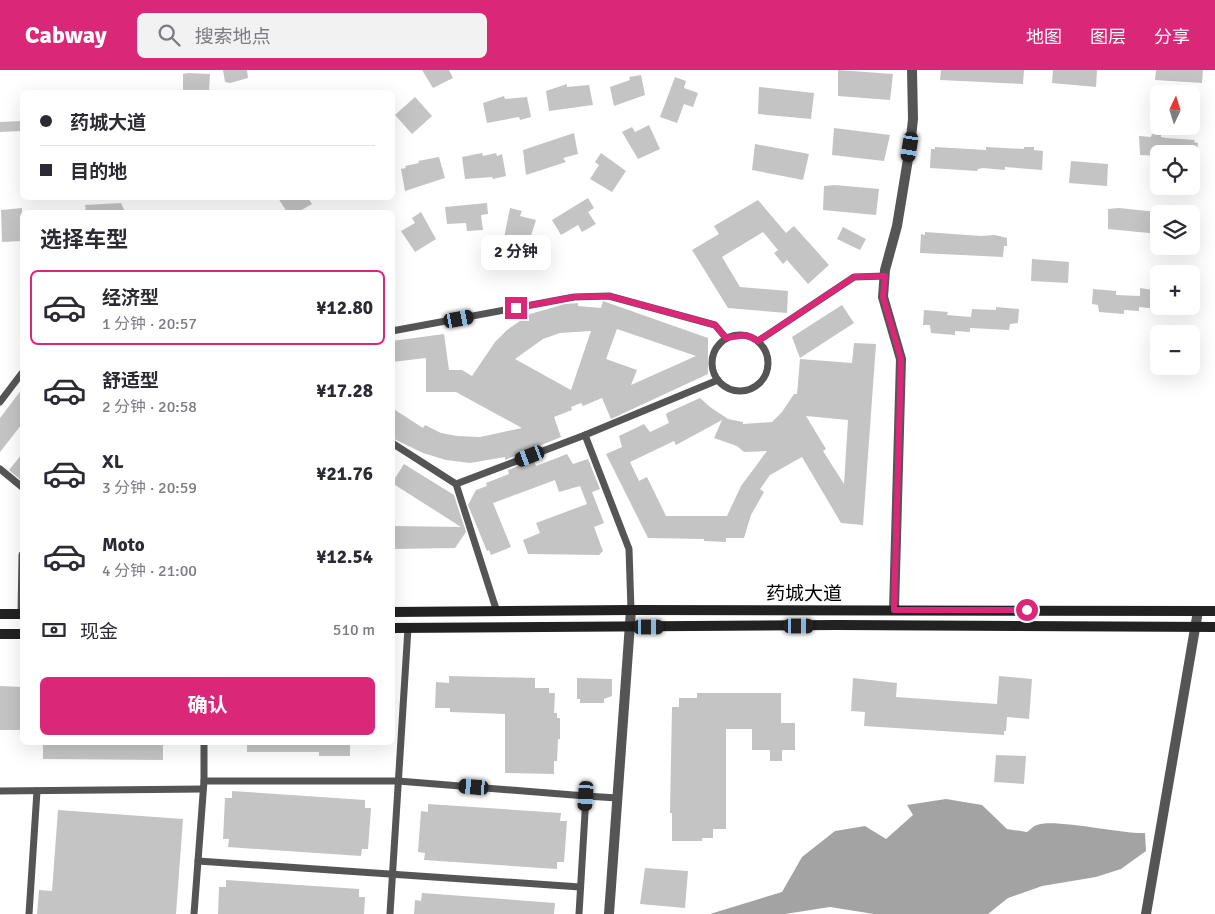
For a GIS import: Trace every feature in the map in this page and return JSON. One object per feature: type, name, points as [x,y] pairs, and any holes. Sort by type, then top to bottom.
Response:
[{"type":"main road","name":"药城大道","points":[[395,612],[632,610],[1215,611]]},
{"type":"main road","points":[[0,614],[20,614]]},
{"type":"main road","name":"药城大道","points":[[395,628],[1215,627]]},
{"type":"main road","points":[[0,634],[20,634]]},
{"type":"street","points":[[894,610],[901,359],[883,297],[885,276],[897,226],[910,147],[913,119],[912,70]]},
{"type":"street","points":[[609,914],[632,610]]},
{"type":"street","points":[[1146,914],[1198,611]]},
{"type":"lane","points":[[758,341],[854,277],[885,276]]},
{"type":"lane","points":[[395,330],[574,297],[609,296],[715,325],[726,338]]},
{"type":"lane","points":[[746,335],[758,341],[768,358],[767,372],[760,383],[742,391],[728,388],[718,380],[712,367],[714,354],[726,338],[746,335]]},
{"type":"lane","points":[[0,402],[20,375]]},
{"type":"lane","points":[[456,484],[585,435],[718,380]]},
{"type":"lane","points":[[585,435],[629,550],[632,610]]},
{"type":"lane","points":[[395,445],[456,484],[497,612]]},
{"type":"lane","points":[[0,468],[20,485]]},
{"type":"lane","points":[[390,914],[408,628]]},
{"type":"lane","points":[[194,914],[204,789],[204,745]]},
{"type":"lane","points":[[204,781],[398,781],[617,798]]},
{"type":"lane","points":[[0,791],[204,789]]},
{"type":"lane","points":[[29,914],[37,791]]},
{"type":"lane","points":[[579,914],[586,796]]},
{"type":"lane","points":[[198,861],[580,887]]},
{"type":"shaded area","points":[[946,799],[982,805],[1007,829],[1027,832],[1037,825],[1057,823],[1145,833],[1146,851],[1121,869],[1096,877],[1042,886],[1008,898],[988,914],[874,914],[830,907],[785,914],[710,914],[782,892],[802,857],[835,831],[865,826],[886,839],[913,815],[907,805]]},
{"type":"building","points":[[223,70],[247,70],[248,78],[230,83],[225,82]]},
{"type":"building","points":[[422,70],[449,70],[453,78],[433,88]]},
{"type":"building","points":[[838,70],[893,74],[890,100],[838,96]]},
{"type":"building","points":[[941,70],[1024,70],[1023,84],[940,80]]},
{"type":"building","points":[[1053,70],[1097,70],[1096,87],[1052,83]]},
{"type":"building","points":[[1156,70],[1203,70],[1202,83],[1155,80]]},
{"type":"building","points":[[183,74],[210,74],[209,90],[183,90]]},
{"type":"building","points":[[641,75],[645,95],[614,106],[610,87],[630,80],[629,77]]},
{"type":"building","points":[[675,77],[686,81],[684,88],[698,93],[693,107],[684,104],[677,123],[660,117]]},
{"type":"building","points":[[567,84],[567,87],[589,85],[593,105],[549,111],[546,91]]},
{"type":"building","points":[[759,87],[814,93],[811,119],[758,114]]},
{"type":"building","points":[[504,96],[505,99],[527,97],[531,117],[520,120],[519,117],[487,123],[483,103]]},
{"type":"building","points":[[415,97],[432,116],[412,134],[395,115]]},
{"type":"building","points":[[20,121],[20,131],[0,132],[0,122]]},
{"type":"building","points":[[649,125],[660,149],[638,159],[622,132],[632,127],[635,132]]},
{"type":"building","points":[[834,128],[890,135],[884,161],[832,155]]},
{"type":"building","points":[[574,133],[578,154],[563,158],[566,162],[526,175],[523,150]]},
{"type":"building","points":[[1152,135],[1161,135],[1161,137],[1166,138],[1195,140],[1194,142],[1198,143],[1198,145],[1150,145],[1150,156],[1140,155],[1139,136],[1151,137]]},
{"type":"building","points":[[755,144],[809,154],[803,180],[752,170]]},
{"type":"building","points":[[935,147],[986,150],[986,147],[1024,149],[1024,147],[1034,147],[1034,150],[1043,151],[1042,170],[1005,167],[1005,170],[983,168],[977,171],[930,168],[931,149],[935,149]]},
{"type":"building","points":[[482,153],[483,156],[496,153],[497,156],[502,154],[506,176],[493,179],[492,177],[465,179],[462,157]]},
{"type":"building","points":[[601,153],[626,171],[612,192],[590,179],[599,165],[595,162]]},
{"type":"building","points":[[439,157],[445,178],[405,191],[401,169],[406,168],[405,166],[419,163],[418,161]]},
{"type":"building","points":[[1071,161],[1108,164],[1107,186],[1069,183]]},
{"type":"building","points":[[835,185],[879,189],[876,215],[823,210],[824,186]]},
{"type":"building","points":[[588,198],[594,208],[588,212],[596,224],[582,232],[578,225],[561,235],[552,220]]},
{"type":"building","points":[[279,200],[309,200],[312,204],[302,210],[286,210]]},
{"type":"building","points":[[758,200],[786,233],[794,226],[829,265],[808,284],[787,260],[783,264],[774,253],[778,250],[763,232],[722,257],[740,287],[788,291],[787,313],[728,308],[692,250],[719,234],[714,226]]},
{"type":"building","points":[[121,203],[124,210],[86,210],[85,205]]},
{"type":"building","points":[[487,203],[488,214],[481,215],[483,230],[467,231],[466,223],[447,224],[445,207]]},
{"type":"building","points":[[22,208],[20,210],[20,241],[2,242],[1,210]]},
{"type":"building","points":[[510,208],[522,211],[520,216],[536,220],[528,245],[504,238]]},
{"type":"building","points":[[1119,208],[1150,211],[1150,233],[1108,229],[1108,209]]},
{"type":"building","points":[[421,212],[436,239],[415,252],[401,231],[415,223],[412,218]]},
{"type":"building","points":[[843,227],[866,239],[860,250],[837,239]]},
{"type":"building","points":[[925,232],[981,236],[995,235],[1007,238],[1007,246],[1004,246],[1003,257],[920,253],[921,234],[925,235]]},
{"type":"building","points":[[1032,259],[1069,262],[1068,283],[1031,281]]},
{"type":"building","points":[[1140,288],[1150,290],[1150,308],[1139,307],[1139,311],[1124,310],[1124,314],[1099,312],[1098,305],[1092,304],[1093,289],[1116,291],[1116,295],[1140,296]]},
{"type":"building","points":[[603,301],[708,338],[708,374],[611,419],[602,398],[583,406],[581,403],[571,407],[572,410],[554,417],[561,437],[505,460],[505,457],[470,463],[446,460],[423,453],[395,439],[395,410],[423,428],[425,425],[441,433],[457,436],[480,437],[522,428],[456,392],[426,392],[426,358],[395,362],[395,341],[444,334],[449,370],[462,370],[472,376],[495,342],[507,330],[530,314],[565,304],[578,303],[578,306],[601,308]],"holes":[[[617,329],[696,356],[631,385],[637,370],[606,359]],[[591,331],[571,390],[515,359],[543,339],[560,333]]]},
{"type":"building","points":[[842,305],[854,323],[800,358],[792,337]]},
{"type":"building","points":[[996,307],[1019,309],[1018,323],[1010,324],[1009,330],[970,328],[970,332],[955,331],[955,335],[931,333],[930,325],[923,325],[924,310],[948,312],[947,315],[971,317],[972,309],[996,310]]},
{"type":"building","points":[[854,343],[876,344],[863,525],[841,523],[802,457],[770,475],[760,489],[764,492],[751,515],[744,538],[726,538],[726,542],[704,541],[704,539],[648,538],[606,454],[622,447],[619,436],[644,424],[650,432],[669,423],[667,413],[700,398],[728,419],[743,422],[743,424],[772,422],[782,412],[794,394],[797,394],[800,359],[852,363]],"holes":[[[806,416],[848,420],[844,484],[823,451],[826,449]],[[722,420],[714,438],[737,446],[744,452],[767,451],[741,486],[727,516],[666,516],[647,477],[639,481],[630,462],[674,441],[676,445]]]},
{"type":"building","points":[[20,392],[20,427],[0,452],[0,418]]},
{"type":"building","points":[[567,454],[573,464],[588,459],[600,489],[592,492],[604,523],[594,527],[603,551],[599,555],[528,554],[523,540],[540,533],[536,523],[587,504],[580,486],[559,492],[555,480],[493,503],[511,547],[491,555],[489,550],[487,551],[468,505],[476,490],[487,486],[486,483],[509,474],[508,470],[534,460],[536,466]]},
{"type":"building","points":[[20,456],[20,479],[9,470]]},
{"type":"building","points":[[404,464],[454,495],[466,532],[455,548],[395,549],[395,526],[461,527],[395,485],[395,478]]},
{"type":"building","points":[[449,676],[535,678],[535,688],[549,688],[549,693],[555,693],[554,713],[557,713],[557,718],[560,718],[560,739],[558,739],[557,761],[554,761],[554,774],[505,773],[505,714],[450,712],[450,708],[435,708],[436,682],[449,683]]},
{"type":"building","points":[[999,676],[1032,679],[1029,719],[1007,717],[1004,735],[864,726],[865,712],[851,711],[853,678],[897,683],[896,697],[997,704]]},
{"type":"building","points":[[577,678],[612,679],[612,696],[604,699],[604,703],[580,703],[580,699],[577,699]]},
{"type":"building","points":[[0,686],[20,687],[20,730],[0,730]]},
{"type":"building","points":[[697,693],[781,693],[781,723],[795,723],[795,750],[782,750],[782,761],[770,761],[770,750],[752,750],[752,729],[726,729],[726,829],[713,829],[713,838],[702,838],[702,841],[672,841],[672,813],[670,813],[672,707],[679,707],[679,698],[697,698]]},
{"type":"building","points":[[43,745],[163,745],[163,760],[43,759]]},
{"type":"building","points":[[247,745],[350,745],[350,756],[319,756],[319,752],[247,752]]},
{"type":"building","points":[[996,755],[1026,756],[1024,784],[994,782]]},
{"type":"building","points":[[232,791],[365,800],[365,808],[371,808],[368,849],[362,849],[361,856],[228,847],[229,839],[223,839],[225,798],[232,798]]},
{"type":"building","points":[[428,804],[561,813],[560,821],[567,821],[564,862],[557,862],[557,869],[424,860],[425,853],[418,852],[421,811],[428,812]]},
{"type":"building","points":[[58,810],[183,819],[176,914],[37,914],[39,890],[52,891]]},
{"type":"building","points":[[645,868],[688,871],[685,908],[640,904]]},
{"type":"building","points":[[226,880],[359,889],[359,897],[365,897],[364,914],[218,914],[219,887],[226,887]]},
{"type":"building","points":[[422,893],[555,903],[554,914],[414,914],[415,900],[421,901]]},
{"type":"route","points":[[516,308],[574,297],[609,296],[715,325],[726,338],[739,334],[752,337],[758,341],[854,277],[885,276],[883,297],[901,359],[894,610],[1027,610]]}]
